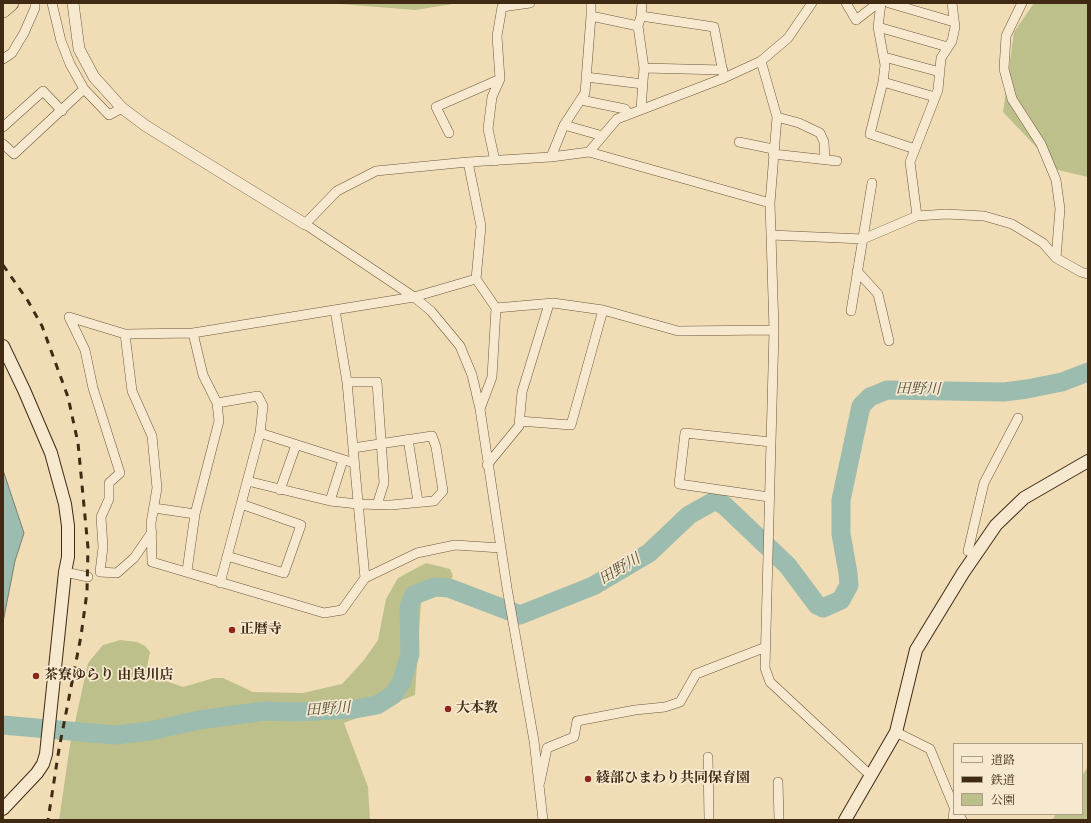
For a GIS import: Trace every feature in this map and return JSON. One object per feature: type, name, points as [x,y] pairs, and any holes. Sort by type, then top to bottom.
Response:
[{"type":"highway","points":[[3,10],[11,3]]},
{"type":"main road","points":[[3,346],[40,424],[51,453],[65,504],[68,526],[68,549],[49,725],[43,764],[37,773],[3,808]]},
{"type":"main road","points":[[845,820],[896,732],[916,650],[976,554],[996,525],[1024,498],[1088,461]]},
{"type":"street","points":[[3,59],[12,52],[24,33],[35,8],[35,3]]},
{"type":"street","points":[[52,3],[61,41],[70,64],[84,89],[109,115],[122,108]]},
{"type":"street","points":[[72,3],[79,49],[94,78],[122,108],[146,126],[305,224],[414,297],[431,311],[460,346],[472,375],[480,409],[487,465],[534,741],[543,820]]},
{"type":"street","points":[[495,161],[488,129],[492,97],[500,79],[497,36],[502,7],[530,3]]},
{"type":"street","points":[[551,158],[564,125],[585,93],[591,3]]},
{"type":"street","points":[[641,109],[644,68],[638,26],[641,16],[642,3]]},
{"type":"street","points":[[588,152],[617,119],[723,74],[761,61],[788,38],[812,3]]},
{"type":"street","points":[[846,3],[856,20],[879,3]]},
{"type":"street","points":[[879,3],[878,26],[884,57],[883,82],[870,134],[915,149]]},
{"type":"street","points":[[889,3],[954,22]]},
{"type":"street","points":[[917,216],[910,162],[938,90],[941,58],[952,41],[954,22],[952,3]]},
{"type":"street","points":[[1022,3],[1006,36],[1004,69],[1012,99],[1041,144],[1056,180],[1060,209],[1056,258]]},
{"type":"street","points":[[591,16],[638,26]]},
{"type":"street","points":[[641,16],[714,26],[723,74]]},
{"type":"street","points":[[878,26],[948,46]]},
{"type":"street","points":[[884,57],[940,72]]},
{"type":"street","points":[[761,61],[777,117],[773,151],[770,203],[774,330],[765,668],[770,682],[870,775]]},
{"type":"street","points":[[644,68],[723,74]]},
{"type":"street","points":[[586,77],[643,84]]},
{"type":"street","points":[[449,133],[436,107],[500,79]]},
{"type":"street","points":[[883,82],[935,97]]},
{"type":"street","points":[[3,144],[14,154],[84,89]]},
{"type":"street","points":[[3,127],[43,90],[62,111]]},
{"type":"street","points":[[581,100],[625,109],[629,114]]},
{"type":"street","points":[[777,117],[799,123],[820,133],[824,142],[825,160]]},
{"type":"street","points":[[564,125],[603,136]]},
{"type":"street","points":[[739,142],[773,151],[837,161]]},
{"type":"street","points":[[305,224],[337,191],[376,171],[468,162],[551,158],[588,152],[770,203]]},
{"type":"street","points":[[468,162],[481,226],[476,279],[496,308],[492,377],[480,409]]},
{"type":"street","points":[[851,311],[872,183]]},
{"type":"street","points":[[771,236],[863,239],[917,216],[946,214],[984,216],[1012,224],[1044,243],[1056,258],[1081,272],[1088,274]]},
{"type":"street","points":[[857,271],[878,294],[888,341]]},
{"type":"street","points":[[152,532],[134,558],[117,573],[100,572],[103,547],[101,517],[109,499],[109,483],[120,473],[94,388],[86,350],[69,317],[125,334],[193,333],[414,297],[476,279]]},
{"type":"street","points":[[496,308],[548,304],[603,310],[678,331],[774,330]]},
{"type":"street","points":[[487,465],[519,426],[522,392],[548,304]]},
{"type":"street","points":[[335,310],[347,382],[365,578]]},
{"type":"street","points":[[519,420],[571,425],[603,310]]},
{"type":"street","points":[[187,571],[195,514],[219,421],[217,403],[202,375],[193,333]]},
{"type":"street","points":[[125,334],[132,391],[152,436],[157,488],[152,532],[152,562],[187,571],[220,583],[324,613],[342,610],[365,578],[416,553],[455,545],[501,548]]},
{"type":"street","points":[[347,382],[377,382],[384,483],[377,505]]},
{"type":"street","points":[[217,403],[258,396],[263,406],[260,433],[220,583]]},
{"type":"street","points":[[976,554],[968,551],[984,483],[1018,418]]},
{"type":"street","points":[[260,433],[354,463]]},
{"type":"street","points":[[769,497],[679,484],[685,433],[771,442]]},
{"type":"street","points":[[247,480],[280,490],[330,501],[358,504],[377,505],[434,501],[443,491],[436,448],[432,436],[353,448]]},
{"type":"street","points":[[408,439],[418,502]]},
{"type":"street","points":[[280,490],[296,444]]},
{"type":"street","points":[[330,501],[343,460]]},
{"type":"street","points":[[227,556],[284,573],[301,525],[241,504]]},
{"type":"street","points":[[154,508],[195,514]]},
{"type":"street","points":[[65,572],[88,577]]},
{"type":"street","points":[[539,787],[547,748],[574,737],[577,721],[635,710],[665,707],[680,702],[696,674],[766,647]]},
{"type":"street","points":[[896,732],[930,749],[953,805]]},
{"type":"street","points":[[708,757],[709,820]]},
{"type":"street","points":[[778,782],[779,820]]},
{"type":"green space","points":[[327,3],[459,3],[415,10]]},
{"type":"green space","points":[[1034,3],[1088,3],[1088,177],[1058,170],[1003,112],[1014,32]]},
{"type":"green space","points":[[426,563],[450,569],[453,576],[449,582],[425,583],[421,602],[415,695],[344,723],[368,787],[370,820],[59,820],[70,745],[88,663],[103,645],[120,640],[137,642],[145,646],[150,652],[147,667],[152,676],[183,687],[214,678],[223,678],[253,692],[303,693],[342,684],[364,660],[378,640],[386,599],[398,578]]},
{"type":"green space","points":[[1088,766],[1088,820],[1052,820],[1055,815],[1083,815],[1083,774]]},
{"type":"shaded area","points":[[3,470],[24,533],[15,561],[3,622]]},
{"type":"waterway","name":"田野川","points":[[3,725],[115,735],[150,731],[199,720],[265,711],[296,712],[355,709],[377,705],[393,695],[402,681],[410,654],[409,607],[414,595],[435,587],[449,588],[520,615],[593,586],[649,553],[689,515],[716,500],[725,506],[788,566],[817,605],[823,608],[841,600],[849,585],[841,534],[841,500],[861,406],[870,397],[887,390],[1004,392],[1062,382],[1088,372]]},
{"type":"railway","points":[[3,265],[28,301],[42,326],[68,397],[78,443],[88,548],[87,592],[81,636],[59,749],[48,820]]},
{"type":"place","name":"正暦寺","points":[[232,630]]},
{"type":"place","name":"茶寮ゆらり 由良川店","points":[[36,676]]},
{"type":"place","name":"大本教","points":[[448,709]]},
{"type":"place","name":"綾部ひまわり共同保育園","points":[[588,779]]}]
